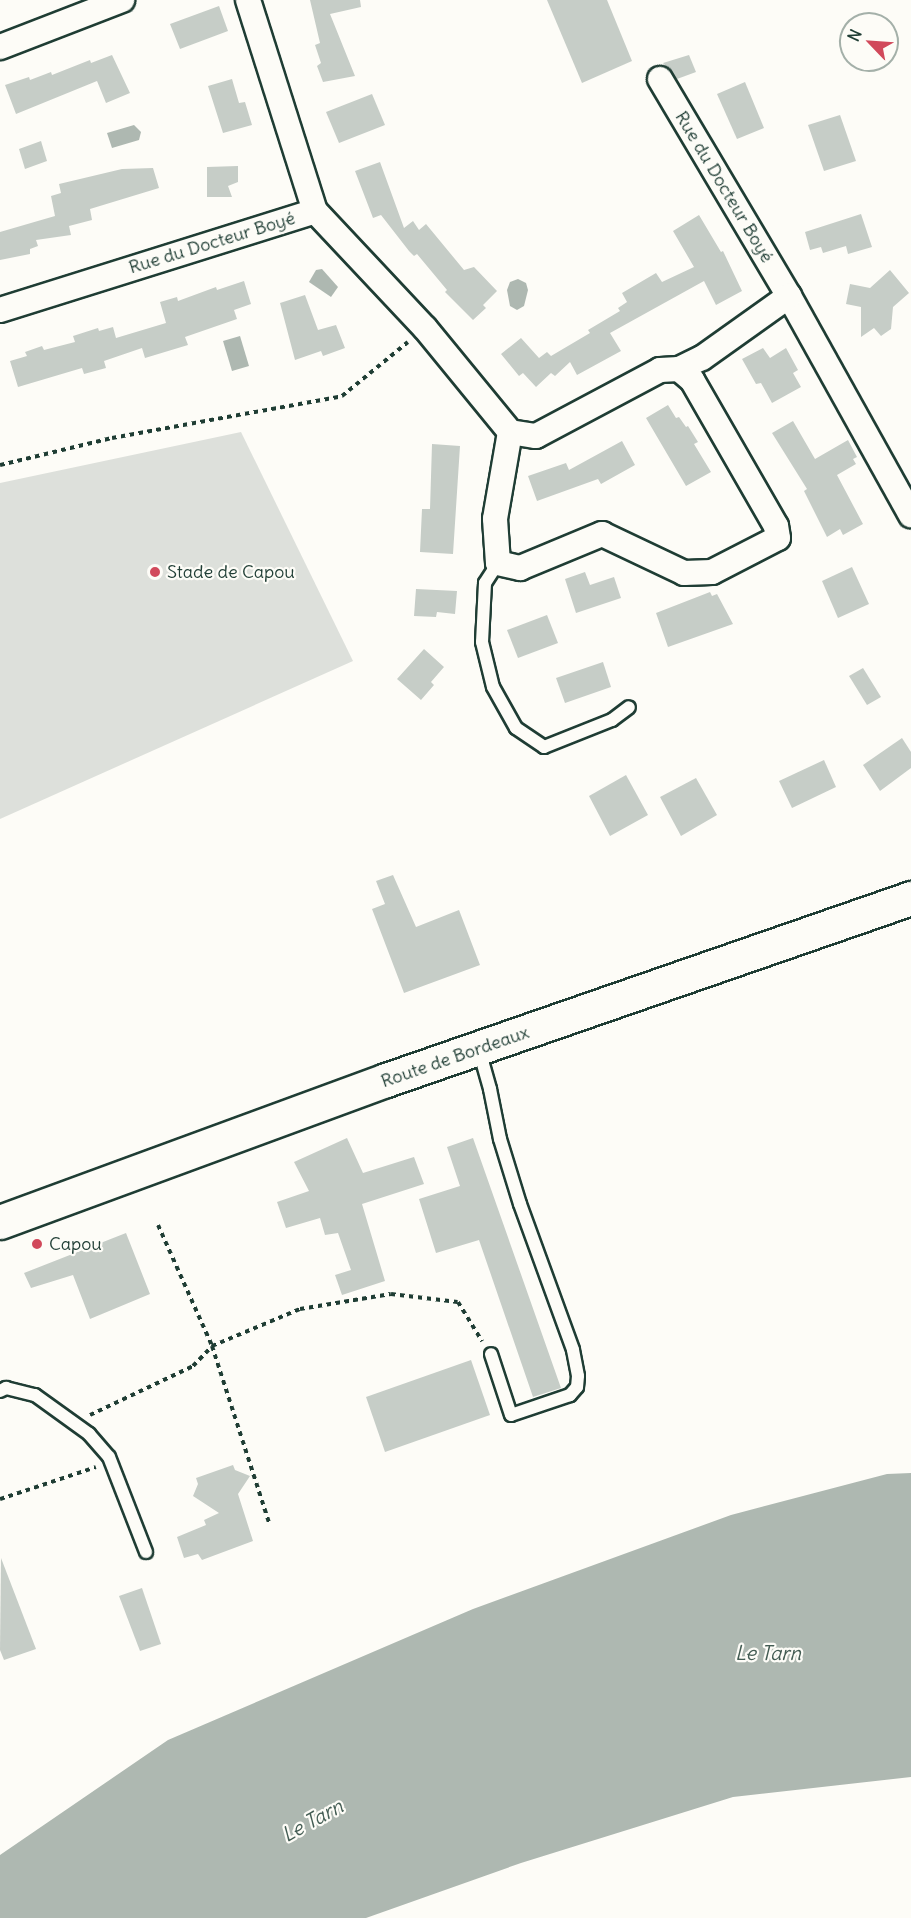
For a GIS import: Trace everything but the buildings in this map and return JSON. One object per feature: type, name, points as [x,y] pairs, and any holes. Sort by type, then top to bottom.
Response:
[{"type":"main road","name":"Route de Bordeaux","points":[[0,1222],[478,1049],[911,898]]},
{"type":"street","points":[[0,47],[122,0]]},
{"type":"street","points":[[248,0],[315,211]]},
{"type":"street","name":"Rue du Docteur Boyé","points":[[660,79],[789,296],[911,515]]},
{"type":"street","name":"Rue du Docteur Boyé","points":[[0,310],[315,211],[425,328],[510,432]]},
{"type":"street","points":[[679,369],[692,380],[776,526],[778,538],[712,572],[684,573],[602,534],[520,568],[498,563],[495,519],[510,432],[536,435],[660,370],[679,369],[702,357],[789,296]]},
{"type":"lane","points":[[498,563],[485,583],[482,642],[493,687],[516,728],[544,747],[612,720],[629,707]]},
{"type":"lane","points":[[478,1049],[490,1089],[500,1139],[520,1204],[573,1350],[578,1376],[577,1387],[570,1395],[511,1414],[491,1354]]},
{"type":"lane","points":[[0,1390],[6,1388],[35,1395],[89,1434],[111,1462],[146,1552]]},
{"type":"path","points":[[0,465],[112,438],[342,396],[425,328]]},
{"type":"path","points":[[158,1225],[212,1346],[268,1522]]},
{"type":"path","points":[[73,1423],[193,1366],[212,1346],[300,1309],[390,1294],[458,1302],[491,1354]]},
{"type":"path","points":[[0,1500],[111,1462]]},
{"type":"shaded area","name":"Stade de Capou","points":[[241,432],[353,661],[0,819],[0,483]]},
{"type":"water","points":[[134,125],[141,132],[139,140],[112,148],[107,133]]},
{"type":"water","points":[[322,269],[338,287],[331,297],[309,282],[316,270]]},
{"type":"water","points":[[518,279],[526,283],[528,290],[524,306],[517,310],[510,306],[507,290],[510,282]]},
{"type":"water","points":[[240,336],[249,366],[232,371],[223,341]]},
{"type":"water","name":"Le Tarn","points":[[911,1473],[911,1777],[733,1797],[521,1863],[366,1918],[0,1918],[0,1855],[168,1740],[473,1609],[731,1515],[887,1474]]},
{"type":"place","name":"Stade de Capou","points":[[155,572]]},
{"type":"place","name":"Capou","points":[[37,1244]]}]
